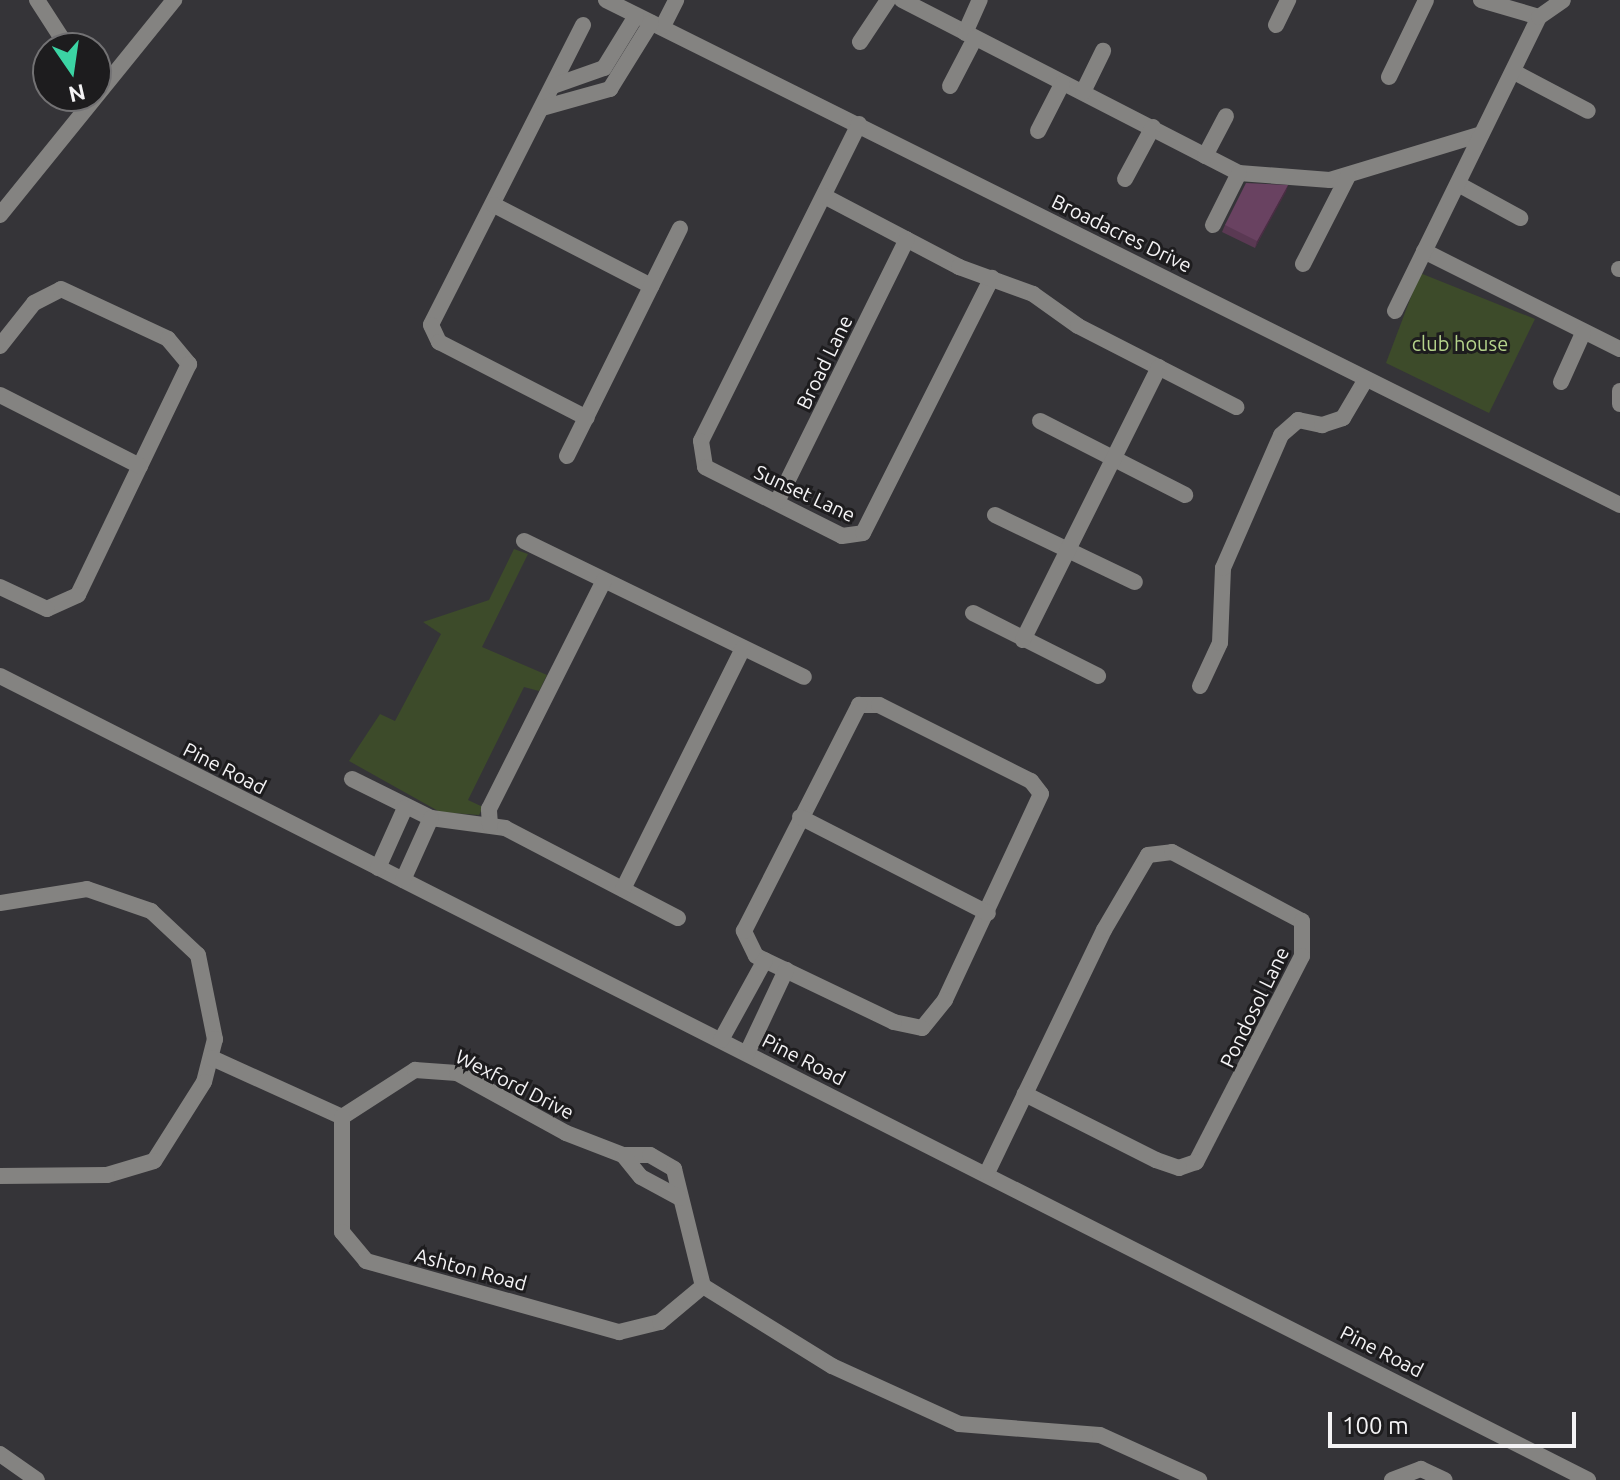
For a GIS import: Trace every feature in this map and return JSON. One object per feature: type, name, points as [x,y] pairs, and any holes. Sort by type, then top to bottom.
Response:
[{"type":"street","points":[[37,0],[58,32]]},
{"type":"street","points":[[112,71],[174,0]]},
{"type":"street","name":"Broadacres Drive","points":[[606,0],[1620,505]]},
{"type":"street","points":[[553,86],[604,68],[650,21],[676,0]]},
{"type":"street","points":[[860,42],[888,0]]},
{"type":"street","points":[[902,0],[1239,173],[1348,176],[1481,134]]},
{"type":"street","points":[[950,86],[970,36],[980,0]]},
{"type":"street","points":[[1276,25],[1288,0]]},
{"type":"street","points":[[1389,77],[1426,0]]},
{"type":"street","points":[[1481,0],[1539,17]]},
{"type":"street","points":[[1395,311],[1481,134],[1516,73],[1539,17],[1563,0]]},
{"type":"street","points":[[542,108],[610,89],[650,21]]},
{"type":"street","points":[[583,25],[432,334],[587,418]]},
{"type":"street","points":[[1083,92],[1103,51]]},
{"type":"street","points":[[1516,73],[1588,111]]},
{"type":"street","points":[[1038,131],[1062,84]]},
{"type":"street","points":[[0,215],[79,112]]},
{"type":"street","points":[[1205,156],[1226,116]]},
{"type":"street","name":"Sunset Lane","points":[[859,124],[698,450],[711,470],[842,536],[863,533],[992,278]]},
{"type":"street","points":[[1125,179],[1153,127]]},
{"type":"street","points":[[1213,225],[1239,173]]},
{"type":"street","points":[[1303,264],[1348,176]]},
{"type":"street","points":[[1458,184],[1520,218]]},
{"type":"street","points":[[824,196],[992,278],[1236,407]]},
{"type":"street","points":[[494,205],[651,286]]},
{"type":"street","points":[[567,456],[680,228]]},
{"type":"street","name":"Broad Lane","points":[[777,502],[907,239]]},
{"type":"street","points":[[1424,251],[1620,349]]},
{"type":"street","points":[[0,346],[34,303],[61,289],[179,345],[188,372],[70,604],[47,609],[0,587]]},
{"type":"street","points":[[1561,382],[1583,333]]},
{"type":"street","points":[[1023,640],[1159,367]]},
{"type":"street","points":[[1200,686],[1220,643],[1223,568],[1281,435],[1298,420],[1322,425],[1343,418],[1366,379]]},
{"type":"street","points":[[1620,391],[1620,404]]},
{"type":"street","points":[[0,395],[140,466]]},
{"type":"street","points":[[1040,421],[1185,495]]},
{"type":"street","points":[[995,515],[1135,582]]},
{"type":"street","points":[[524,541],[804,677]]},
{"type":"street","points":[[490,825],[489,809],[604,580]]},
{"type":"street","points":[[973,613],[1098,676]]},
{"type":"street","points":[[623,889],[743,648]]},
{"type":"street","name":"Pine Road","points":[[0,676],[987,1173],[1588,1480]]},
{"type":"street","points":[[864,704],[1022,776],[1040,789],[1039,810],[935,1019],[922,1028],[894,1022],[765,960],[749,948],[746,923],[800,817],[845,722],[864,704]]},
{"type":"street","points":[[352,779],[405,808],[431,818],[490,825],[678,918]]},
{"type":"street","points":[[378,868],[405,808]]},
{"type":"street","points":[[800,817],[988,913]]},
{"type":"street","points":[[403,880],[431,818]]},
{"type":"street","name":"Pondosol Lane","points":[[987,1173],[1025,1094],[1148,855],[1172,852],[1302,921],[1302,956],[1196,1162],[1171,1166],[1025,1094]]},
{"type":"street","points":[[0,903],[102,890],[160,917],[200,959],[214,1023],[212,1058],[154,1161],[107,1175],[0,1176]]},
{"type":"street","points":[[721,1040],[765,960]]},
{"type":"street","points":[[747,1053],[786,970]]},
{"type":"street","points":[[212,1058],[342,1117]]},
{"type":"street","name":"Wexford Drive","points":[[342,1117],[399,1076],[439,1067],[623,1155],[641,1177],[680,1198]]},
{"type":"street","name":"Ashton Road","points":[[342,1117],[342,1232],[366,1261],[619,1332],[660,1322],[703,1286]]},
{"type":"street","name":"Wexford Drive","points":[[623,1155],[642,1152],[674,1169],[703,1286]]},
{"type":"street","points":[[703,1286],[832,1366],[959,1424],[1100,1435],[1199,1480]]},
{"type":"street","points":[[0,1454],[37,1480]]},
{"type":"street","points":[[1392,1480],[1421,1469],[1445,1480]]},
{"type":"green space","name":"club house","points":[[1420,273],[1535,319],[1489,413],[1386,363]]},
{"type":"green space","points":[[514,549],[528,554],[482,647],[547,675],[539,691],[524,687],[468,800],[483,807],[479,815],[440,812],[349,761],[380,714],[395,721],[441,634],[423,622],[489,600]]},
{"type":"building","points":[[1246,183],[1288,185],[1257,241],[1225,225]]}]
